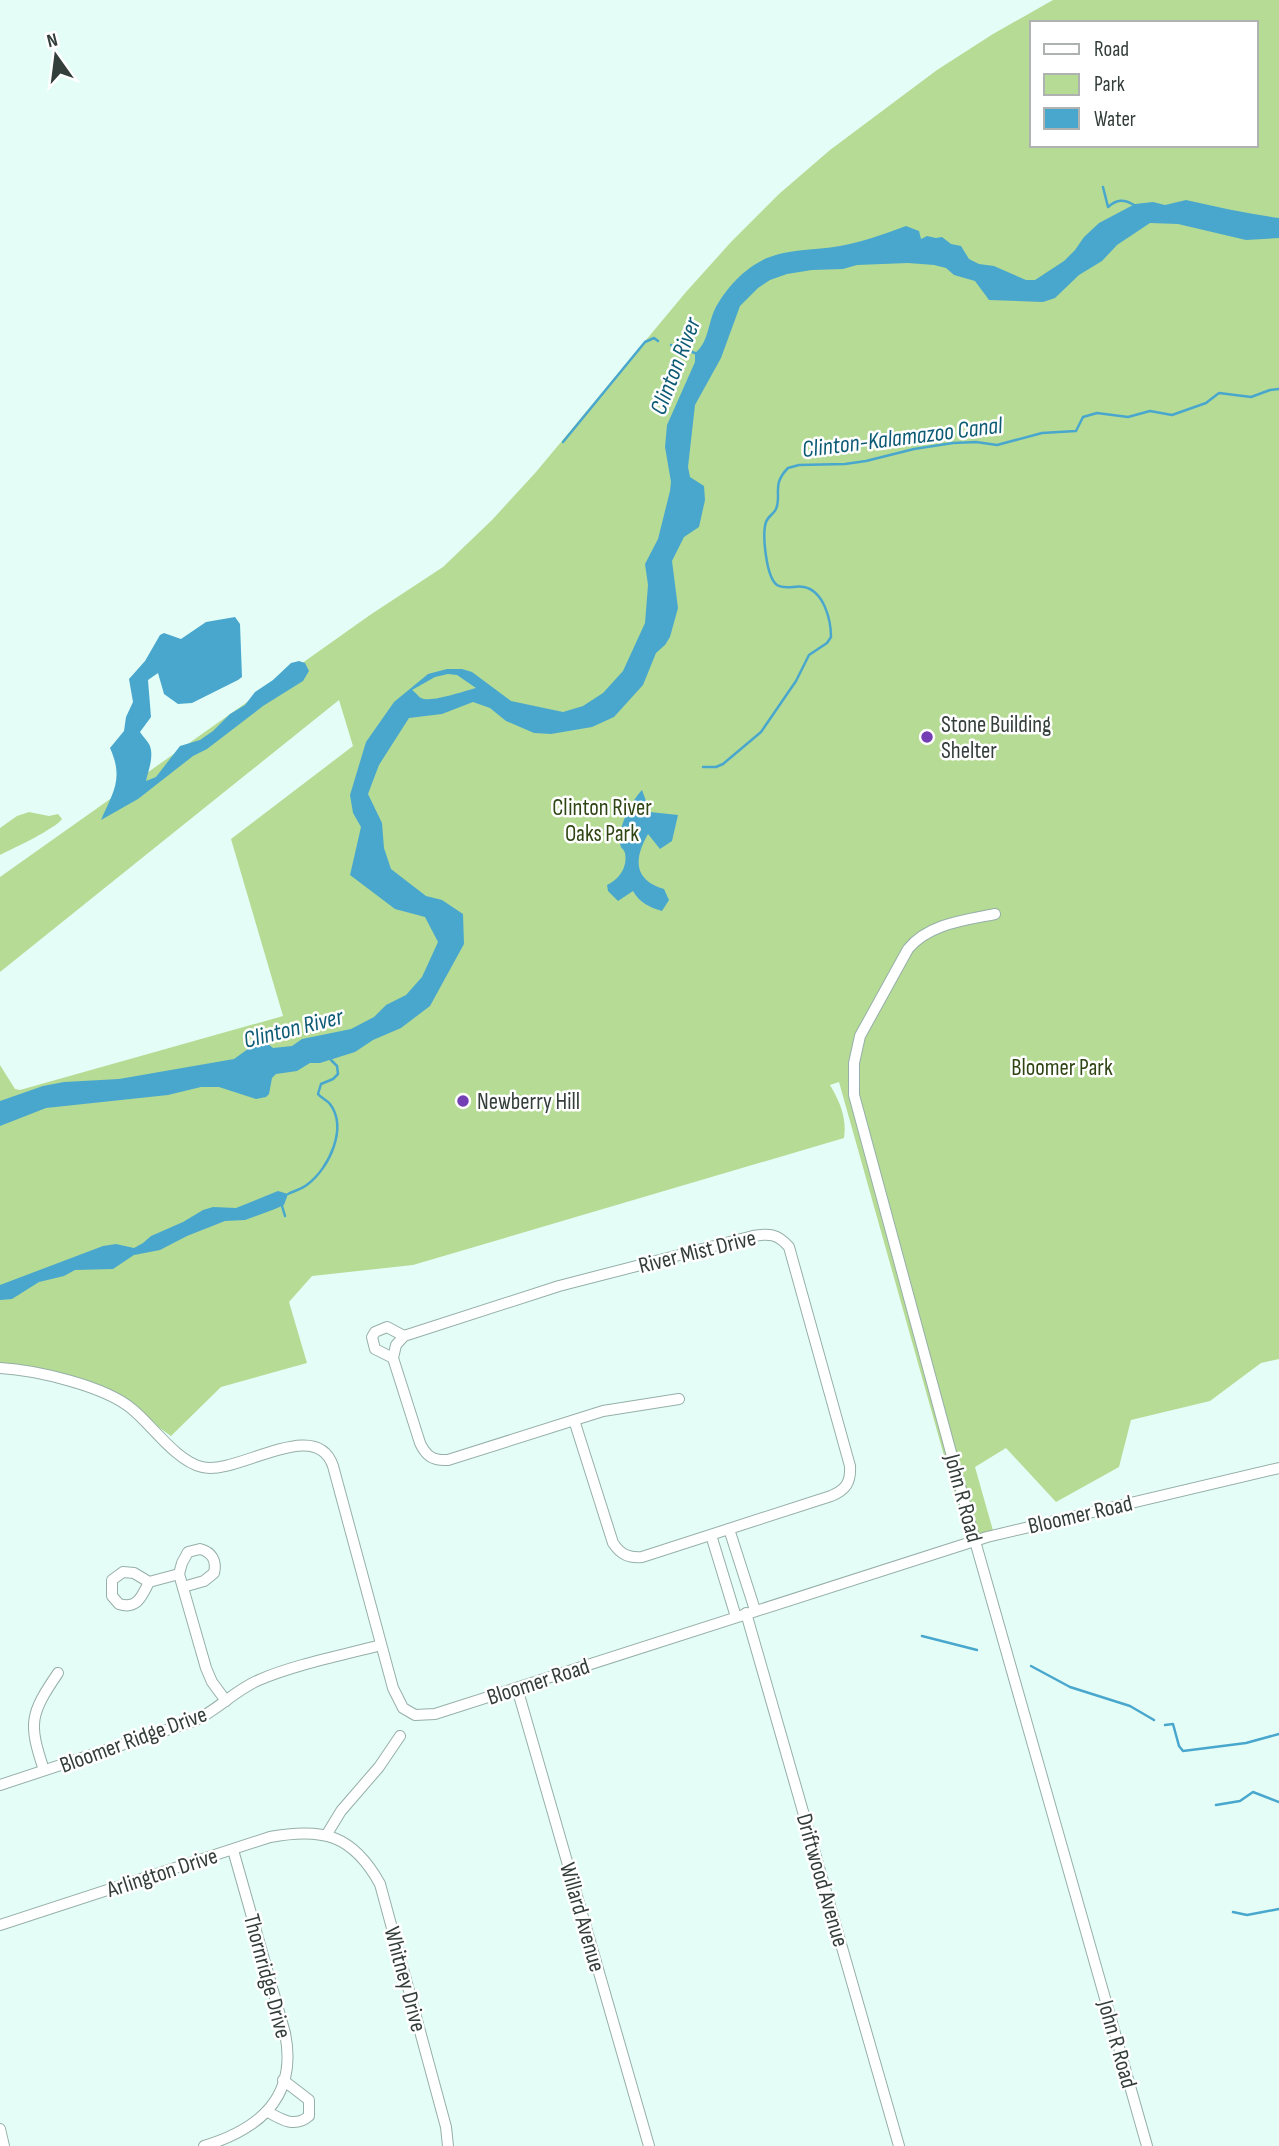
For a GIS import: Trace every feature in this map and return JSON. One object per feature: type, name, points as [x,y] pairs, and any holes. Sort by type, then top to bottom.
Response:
[{"type":"street","name":"John R Road","points":[[995,914],[940,927],[916,939],[908,949],[860,1036],[854,1063],[854,1094],[975,1541],[1147,2146]]},
{"type":"street","name":"River Mist Drive","points":[[753,1236],[778,1236],[789,1247],[850,1466],[848,1483],[840,1492],[642,1557],[629,1557],[614,1544],[574,1420],[447,1460],[430,1458],[420,1443],[393,1358],[375,1349],[372,1337],[387,1326],[404,1336],[583,1279],[753,1236]]},
{"type":"street","points":[[393,1358],[396,1345],[404,1336]]},
{"type":"street","name":"Bloomer Road","points":[[0,1368],[88,1386],[110,1395],[134,1410],[175,1450],[196,1466],[204,1468],[219,1467],[304,1445],[322,1448],[333,1466],[398,1703],[415,1715],[435,1714],[975,1541],[1048,1521],[1279,1468]]},
{"type":"street","points":[[574,1420],[620,1407],[680,1399]]},
{"type":"street","points":[[729,1529],[746,1613]]},
{"type":"street","points":[[711,1535],[746,1613]]},
{"type":"street","points":[[183,1587],[210,1578],[215,1568],[213,1557],[206,1550],[191,1550],[184,1557],[179,1574],[206,1668],[212,1682],[226,1701]]},
{"type":"street","points":[[149,1582],[179,1574]]},
{"type":"street","name":"Driftwood Avenue","points":[[746,1613],[900,2146]]},
{"type":"street","name":"Bloomer Ridge Drive","points":[[0,1785],[194,1721],[213,1711],[247,1686],[270,1675],[381,1645]]},
{"type":"street","points":[[44,1770],[35,1741],[33,1720],[36,1708],[58,1673]]},
{"type":"street","name":"Willard Avenue","points":[[517,1688],[649,2146]]},
{"type":"street","points":[[327,1835],[341,1811],[379,1767],[400,1736]]},
{"type":"street","name":"Arlington Drive","points":[[0,1925],[286,1834],[327,1835]]},
{"type":"street","name":"Whitney Drive","points":[[327,1835],[364,1859],[380,1884],[446,2127],[447,2146]]},
{"type":"street","name":"Thornridge Drive","points":[[204,2146],[239,2134],[268,2112],[283,2080],[287,2046],[233,1850]]},
{"type":"street","points":[[268,2112],[288,2122],[297,2123],[309,2116],[309,2100],[283,2080]]},
{"type":"street","points":[[0,2129],[4,2146]]},
{"type":"green space","points":[[1053,0],[1279,0],[1279,1359],[1261,1363],[1210,1401],[1131,1420],[1119,1467],[1056,1502],[1006,1448],[975,1467],[994,1534],[968,1541],[839,1082],[830,1085],[842,1110],[844,1138],[413,1265],[312,1276],[289,1302],[307,1363],[221,1387],[171,1436],[120,1400],[101,1391],[0,1368],[0,1065],[15,1089],[20,1090],[283,1016],[231,839],[353,746],[339,700],[0,972],[0,877],[370,615],[443,567],[492,520],[536,472],[731,242],[779,194],[830,150],[937,70]]},
{"type":"green space","points":[[29,812],[49,816],[58,814],[62,819],[43,833],[0,855],[0,828],[17,816]]},
{"type":"water","points":[[1186,200],[1279,218],[1279,238],[1246,240],[1178,224],[1150,223],[1117,245],[1102,261],[1079,275],[1055,298],[1043,302],[989,300],[975,281],[954,275],[946,268],[908,263],[857,265],[843,269],[787,274],[758,288],[740,306],[721,358],[695,405],[688,467],[690,477],[704,486],[705,500],[699,527],[684,537],[672,561],[678,608],[670,637],[656,653],[643,685],[614,717],[592,727],[551,734],[534,733],[506,721],[490,708],[473,702],[442,714],[409,718],[379,765],[368,794],[382,823],[384,848],[391,869],[426,896],[442,900],[463,914],[464,944],[430,1006],[401,1028],[373,1040],[355,1052],[320,1063],[310,1063],[297,1071],[276,1074],[266,1097],[256,1099],[219,1087],[201,1087],[168,1095],[46,1108],[0,1126],[0,1101],[43,1086],[119,1079],[234,1059],[262,1039],[273,1048],[292,1046],[302,1039],[351,1029],[406,995],[422,977],[438,942],[425,917],[395,909],[350,875],[361,827],[353,813],[350,795],[366,742],[394,702],[428,674],[447,669],[462,669],[472,672],[511,701],[563,712],[583,706],[603,693],[623,671],[645,623],[648,585],[645,564],[658,539],[670,491],[665,447],[667,425],[695,362],[695,353],[705,339],[716,307],[730,287],[748,269],[772,256],[849,244],[906,226],[919,231],[921,239],[927,236],[942,237],[951,244],[961,246],[969,259],[979,264],[994,266],[1026,280],[1035,280],[1064,261],[1099,223],[1135,204],[1153,202],[1165,205]],"holes":[[[457,675],[476,688],[432,699],[421,698],[412,690],[435,677]]]},
{"type":"water","points":[[235,617],[240,624],[242,677],[238,680],[192,703],[178,704],[164,694],[158,673],[148,680],[151,717],[140,732],[151,751],[146,781],[156,777],[180,746],[200,740],[213,731],[291,663],[305,663],[309,671],[303,681],[263,706],[207,749],[193,756],[138,799],[101,820],[113,793],[116,777],[110,748],[124,731],[126,717],[133,702],[129,679],[145,661],[160,635],[164,633],[181,639],[206,622]]},
{"type":"water","points":[[642,790],[650,812],[678,815],[672,841],[660,849],[648,834],[640,851],[639,867],[642,874],[646,880],[664,889],[669,900],[662,911],[645,904],[633,891],[618,901],[608,891],[607,885],[618,877],[624,868],[626,858],[620,843],[621,829],[633,801]]},
{"type":"water","points":[[278,1191],[288,1194],[284,1205],[275,1209],[245,1220],[225,1221],[160,1250],[134,1255],[113,1269],[75,1270],[64,1276],[39,1282],[12,1299],[0,1300],[0,1285],[103,1246],[116,1244],[134,1248],[151,1236],[203,1210],[213,1207],[236,1208]]},
{"type":"waterway","points":[[1103,187],[1108,207],[1121,201],[1134,205]]},
{"type":"waterway","name":"Clinton River","points":[[563,442],[645,342],[654,338],[658,341]]},
{"type":"waterway","name":"Clinton River","points":[[671,345],[695,353]]},
{"type":"waterway","name":"Clinton-Kalamazoo Canal","points":[[703,767],[723,764],[761,732],[796,681],[809,655],[827,643],[831,637],[828,615],[817,594],[804,587],[777,585],[770,573],[765,545],[766,522],[776,509],[778,485],[788,468],[866,461],[953,443],[997,445],[1042,433],[1076,431],[1083,417],[1097,413],[1128,417],[1150,411],[1172,415],[1206,403],[1219,393],[1251,397],[1279,389]]},
{"type":"waterway","points":[[288,1194],[306,1186],[316,1177],[334,1147],[337,1124],[335,1114],[330,1104],[318,1094],[321,1084],[338,1074],[337,1066],[331,1060]]},
{"type":"waterway","points":[[282,1206],[285,1216]]},
{"type":"waterway","points":[[922,1636],[977,1650]]},
{"type":"waterway","points":[[1031,1666],[1070,1687],[1130,1706],[1154,1720]]},
{"type":"waterway","points":[[1165,1725],[1173,1724],[1183,1751],[1246,1743],[1279,1734]]},
{"type":"waterway","points":[[1216,1805],[1240,1801],[1253,1792],[1279,1802]]},
{"type":"waterway","points":[[1233,1912],[1247,1915],[1279,1909]]},
{"type":"place","name":"Stone Building Shelter","points":[[927,737]]},
{"type":"place","name":"Newberry Hill","points":[[463,1101]]},
{"type":"park label","name":"Clinton River Oaks Park","points":[[602,820]]},
{"type":"park label","name":"Bloomer Park","points":[[1062,1067]]}]
